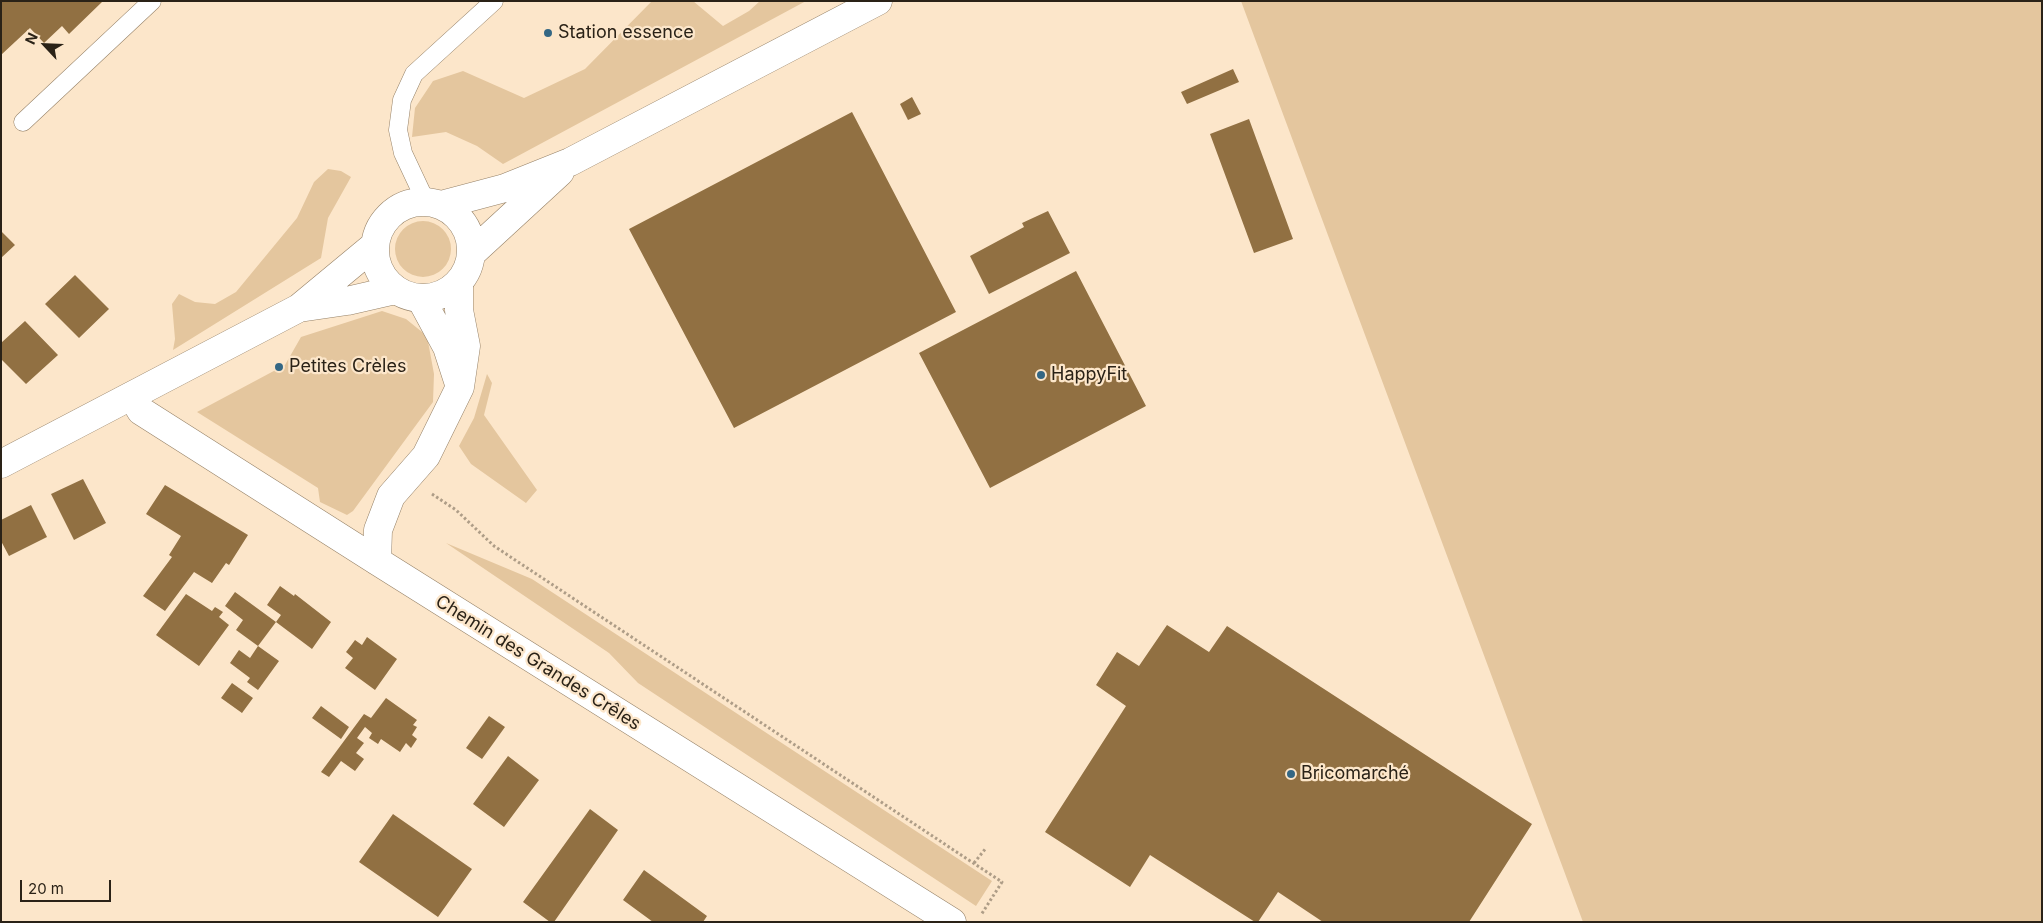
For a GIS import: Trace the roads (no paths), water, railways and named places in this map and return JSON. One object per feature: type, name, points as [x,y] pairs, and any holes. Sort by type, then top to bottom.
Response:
[{"type":"main road","points":[[460,387],[447,346],[408,295],[378,270],[375,258],[375,244],[383,221],[405,205],[434,203],[505,188],[570,162],[862,5]]},
{"type":"main road","points":[[472,252],[518,212],[570,162]]},
{"type":"main road","points":[[299,308],[408,295],[442,295],[459,283],[468,269],[472,252],[470,238],[464,224],[454,213],[434,203]]},
{"type":"main road","points":[[1,464],[299,308],[375,244]]},
{"type":"main road","points":[[377,561],[378,530],[391,496],[426,456],[460,387],[466,346],[459,310],[459,283]]},
{"type":"main road","name":"Chemin des Grandes Crêles","points":[[132,396],[141,411],[952,922]]},
{"type":"lane","points":[[23,122],[152,1]]},
{"type":"lane","points":[[434,203],[403,153],[398,130],[402,100],[414,74],[494,1]]},
{"type":"place","name":"Station essence","points":[[548,33]]},
{"type":"place","name":"Petites Crèles","points":[[279,367]]},
{"type":"place","name":"HappyFit","points":[[1041,375]]},
{"type":"place","name":"Bricomarché","points":[[1291,774]]}]
